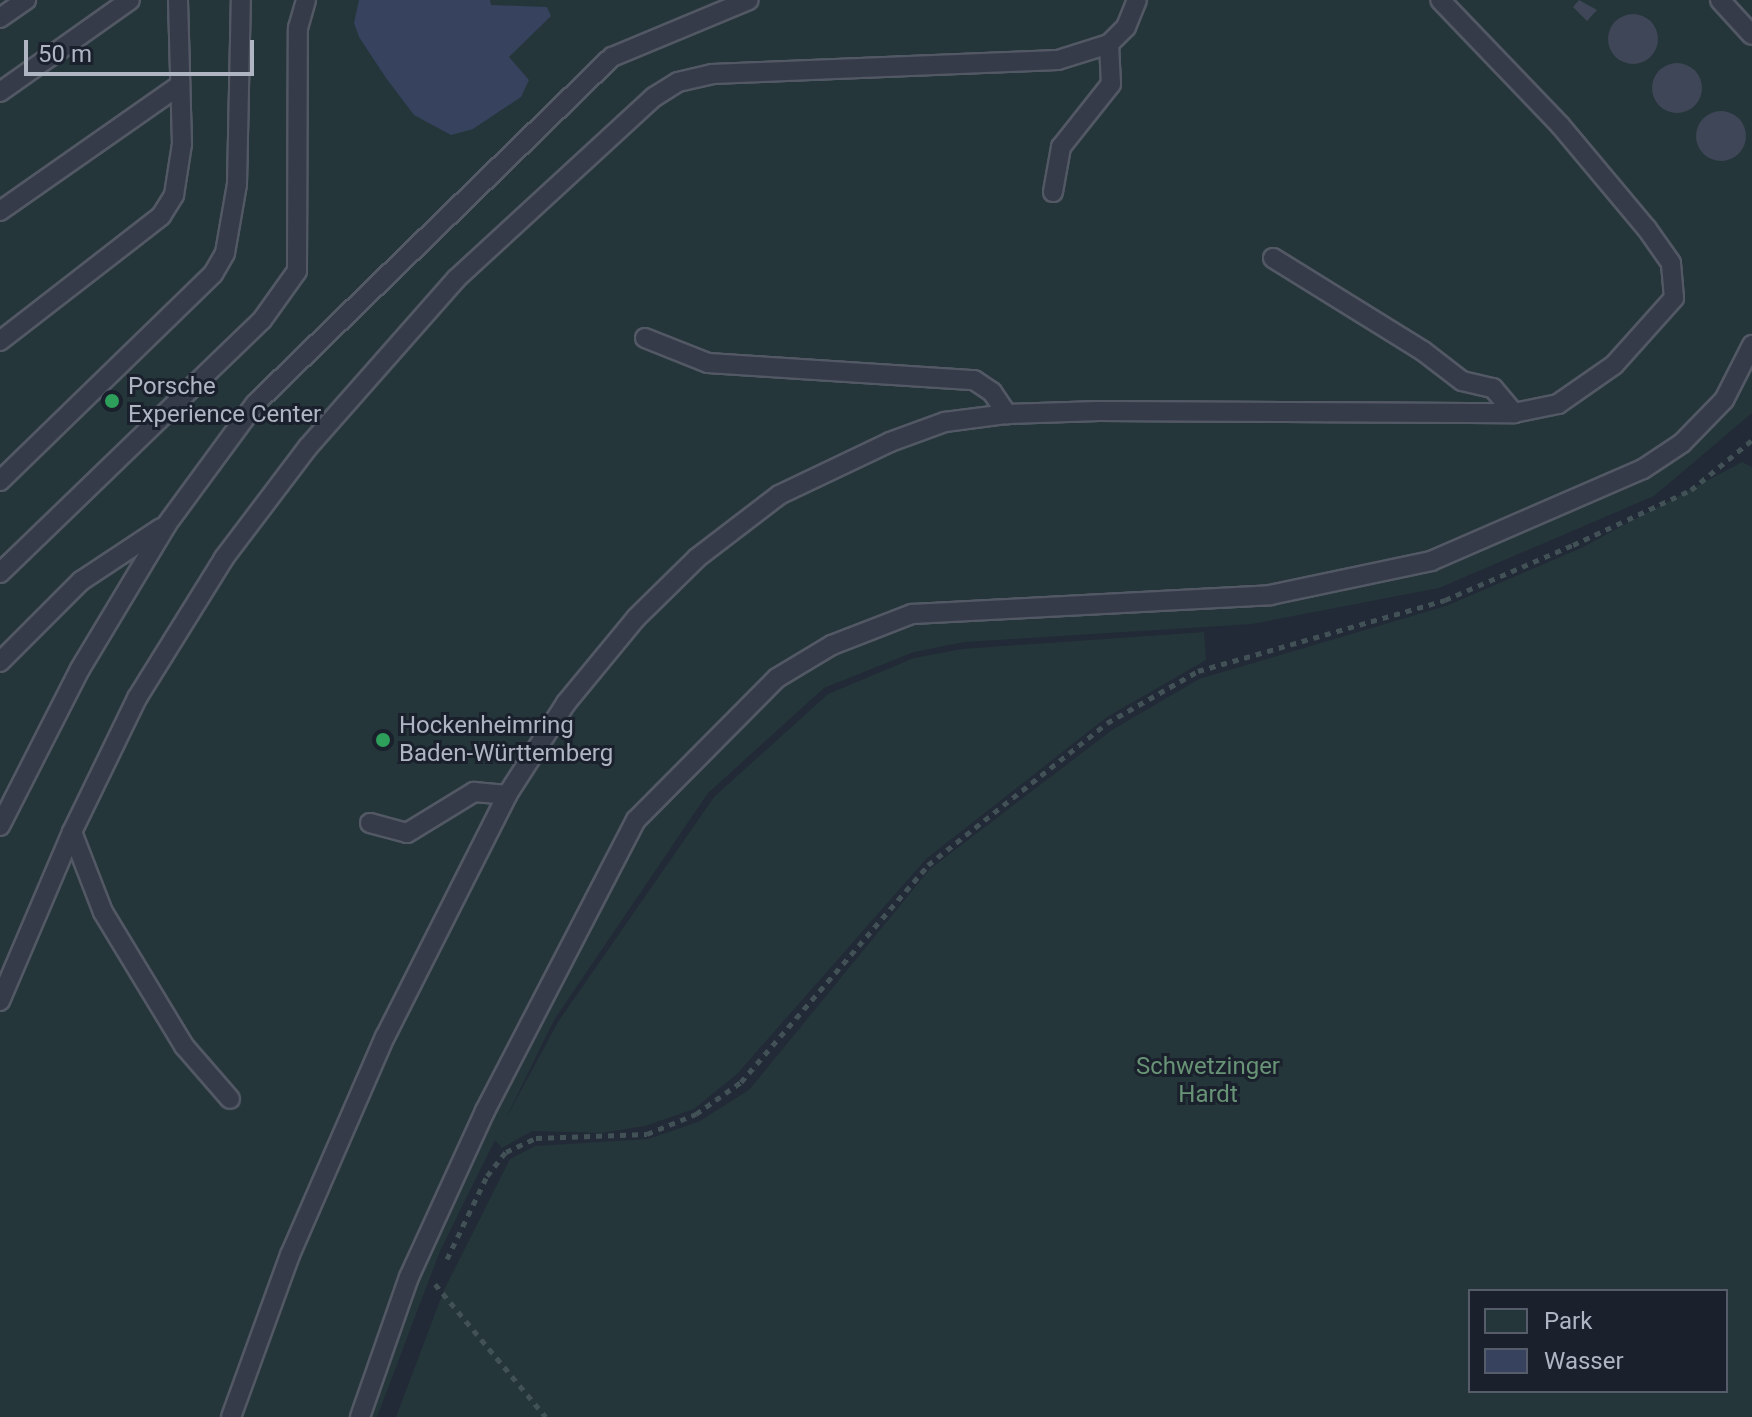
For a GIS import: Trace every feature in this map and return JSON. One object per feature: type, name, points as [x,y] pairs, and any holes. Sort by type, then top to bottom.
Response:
[{"type":"lane","points":[[0,18],[26,0]]},
{"type":"lane","points":[[0,92],[130,0]]},
{"type":"lane","points":[[0,341],[161,216],[178,180],[178,0]]},
{"type":"lane","points":[[0,481],[213,274],[225,253],[237,184],[241,0]]},
{"type":"lane","points":[[0,573],[262,320],[297,271],[298,28],[306,0]]},
{"type":"lane","points":[[0,826],[80,669],[167,524],[255,404],[612,57],[749,0]]},
{"type":"lane","points":[[0,1001],[72,832],[137,698],[224,558],[308,447],[456,279],[654,97],[678,82],[712,74],[1058,60],[1109,44],[1126,27],[1137,0]]},
{"type":"lane","points":[[231,1417],[290,1255],[385,1037],[507,795],[566,703],[636,618],[697,558],[779,495],[890,442],[945,422],[1007,414],[1514,413],[1558,404],[1614,365],[1674,298],[1671,263],[1560,125],[1440,0]]},
{"type":"lane","points":[[1720,0],[1752,35]]},
{"type":"lane","points":[[1053,192],[1061,147],[1111,84],[1109,44]]},
{"type":"lane","points":[[0,211],[180,85]]},
{"type":"lane","points":[[1273,258],[1423,351],[1462,381],[1493,388],[1514,413]]},
{"type":"lane","points":[[645,338],[708,363],[966,378],[983,384],[1007,414]]},
{"type":"lane","points":[[360,1417],[409,1277],[485,1111],[636,820],[777,678],[832,645],[912,614],[1270,595],[1431,561],[1643,469],[1704,424],[1738,378],[1752,345]]},
{"type":"lane","points":[[0,662],[81,581],[167,524]]},
{"type":"lane","points":[[370,823],[407,833],[474,792],[507,795]]},
{"type":"lane","points":[[72,832],[111,925],[184,1046],[230,1099]]},
{"type":"path","points":[[430,1299],[487,1176],[506,1152],[536,1138],[647,1134],[696,1114],[741,1082],[928,865],[1107,723],[1198,671],[1445,600],[1573,545],[1691,490],[1752,440]]},
{"type":"path","points":[[435,1284],[546,1417]]},
{"type":"green space","name":"Hockenheimring Baden-Württemberg","points":[[0,0],[1752,0],[1752,413],[1654,496],[1439,588],[1252,624],[964,642],[914,652],[824,688],[708,793],[554,1020],[505,1120],[558,1022],[714,797],[828,694],[914,658],[962,649],[1204,632],[1206,660],[1107,717],[926,859],[737,1074],[694,1109],[645,1126],[601,1133],[532,1131],[502,1148],[495,1140],[440,1251],[377,1417],[0,1417]]},
{"type":"green space","name":"Schwetzinger Hardt","points":[[1742,462],[1752,467],[1752,1417],[396,1417],[444,1290],[510,1159],[535,1146],[648,1139],[698,1122],[749,1090],[930,869],[1112,730],[1199,679],[1446,606],[1581,548]]},
{"type":"water","points":[[359,0],[490,0],[491,5],[547,7],[551,16],[509,57],[529,80],[521,97],[473,129],[451,135],[414,115],[386,78],[359,37],[354,23]]},
{"type":"building","points":[[1579,0],[1597,10],[1587,21],[1573,7]]},
{"type":"building","points":[[1633,14],[1651,21],[1658,39],[1651,57],[1633,64],[1615,57],[1608,39],[1615,21]]},
{"type":"building","points":[[1677,63],[1695,70],[1702,88],[1695,106],[1677,113],[1659,106],[1652,88],[1659,70]]},
{"type":"building","points":[[1721,111],[1739,118],[1746,136],[1739,154],[1721,161],[1703,154],[1696,136],[1703,118]]},
{"type":"place","name":"Porsche Experience Center","points":[[112,401]]},
{"type":"place","name":"Hockenheimring Baden-Württemberg","points":[[383,740]]}]
